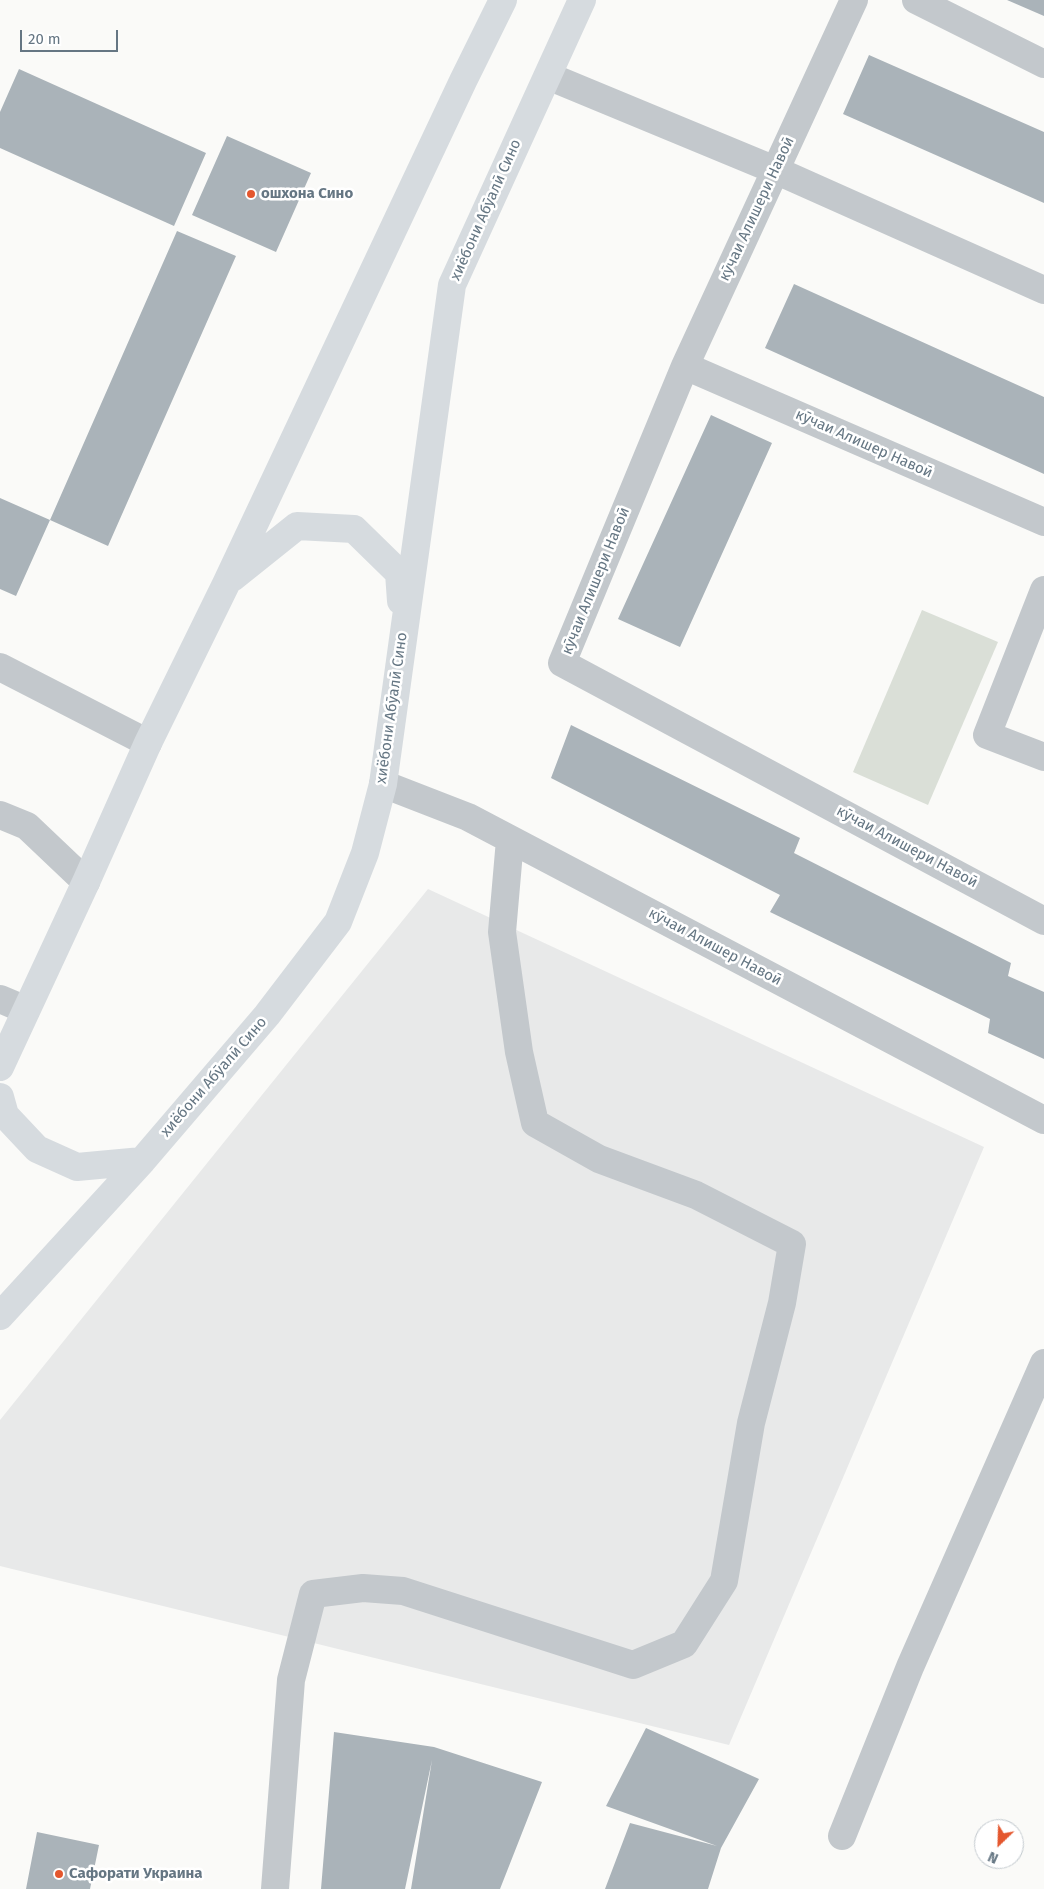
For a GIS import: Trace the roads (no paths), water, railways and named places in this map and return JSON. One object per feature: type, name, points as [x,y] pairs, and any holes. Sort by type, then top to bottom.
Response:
[{"type":"main road","points":[[0,1067],[148,743],[226,584],[503,0]]},
{"type":"main road","name":"хиёбони Абӯалӣ Сино","points":[[0,1316],[142,1161],[267,1015],[338,922],[365,853],[383,784],[402,635],[452,284],[582,0]]},
{"type":"main road","points":[[226,584],[297,526],[354,529],[399,573],[402,635]]},
{"type":"main road","points":[[0,1097],[5,1115],[37,1149],[77,1167],[142,1161]]},
{"type":"street","name":"кӯчаи Алишери Навоӣ","points":[[854,0],[685,366],[562,663],[1044,921]]},
{"type":"street","points":[[916,0],[1044,64]]},
{"type":"street","points":[[548,76],[775,170],[1044,290]]},
{"type":"street","name":"кӯчаи Алишер Навоӣ","points":[[685,366],[1044,522]]},
{"type":"street","points":[[1044,590],[987,735],[1044,757]]},
{"type":"street","points":[[0,668],[148,743]]},
{"type":"street","name":"кӯчаи Алишер Навоӣ","points":[[383,784],[468,818],[1044,1120]]},
{"type":"street","points":[[0,814],[27,826],[86,882]]},
{"type":"street","points":[[275,1889],[291,1680],[313,1594],[363,1588],[403,1591],[633,1665],[684,1644],[724,1581],[751,1423],[782,1302],[792,1244],[696,1195],[599,1159],[536,1122],[520,1052],[502,932],[510,840]]},
{"type":"street","points":[[0,999],[26,1010]]},
{"type":"street","points":[[842,1836],[910,1667],[1044,1363]]},
{"type":"place","name":"ошхона Сино","points":[[251,194]]},
{"type":"place","name":"Сафорати Украина","points":[[59,1874]]}]
